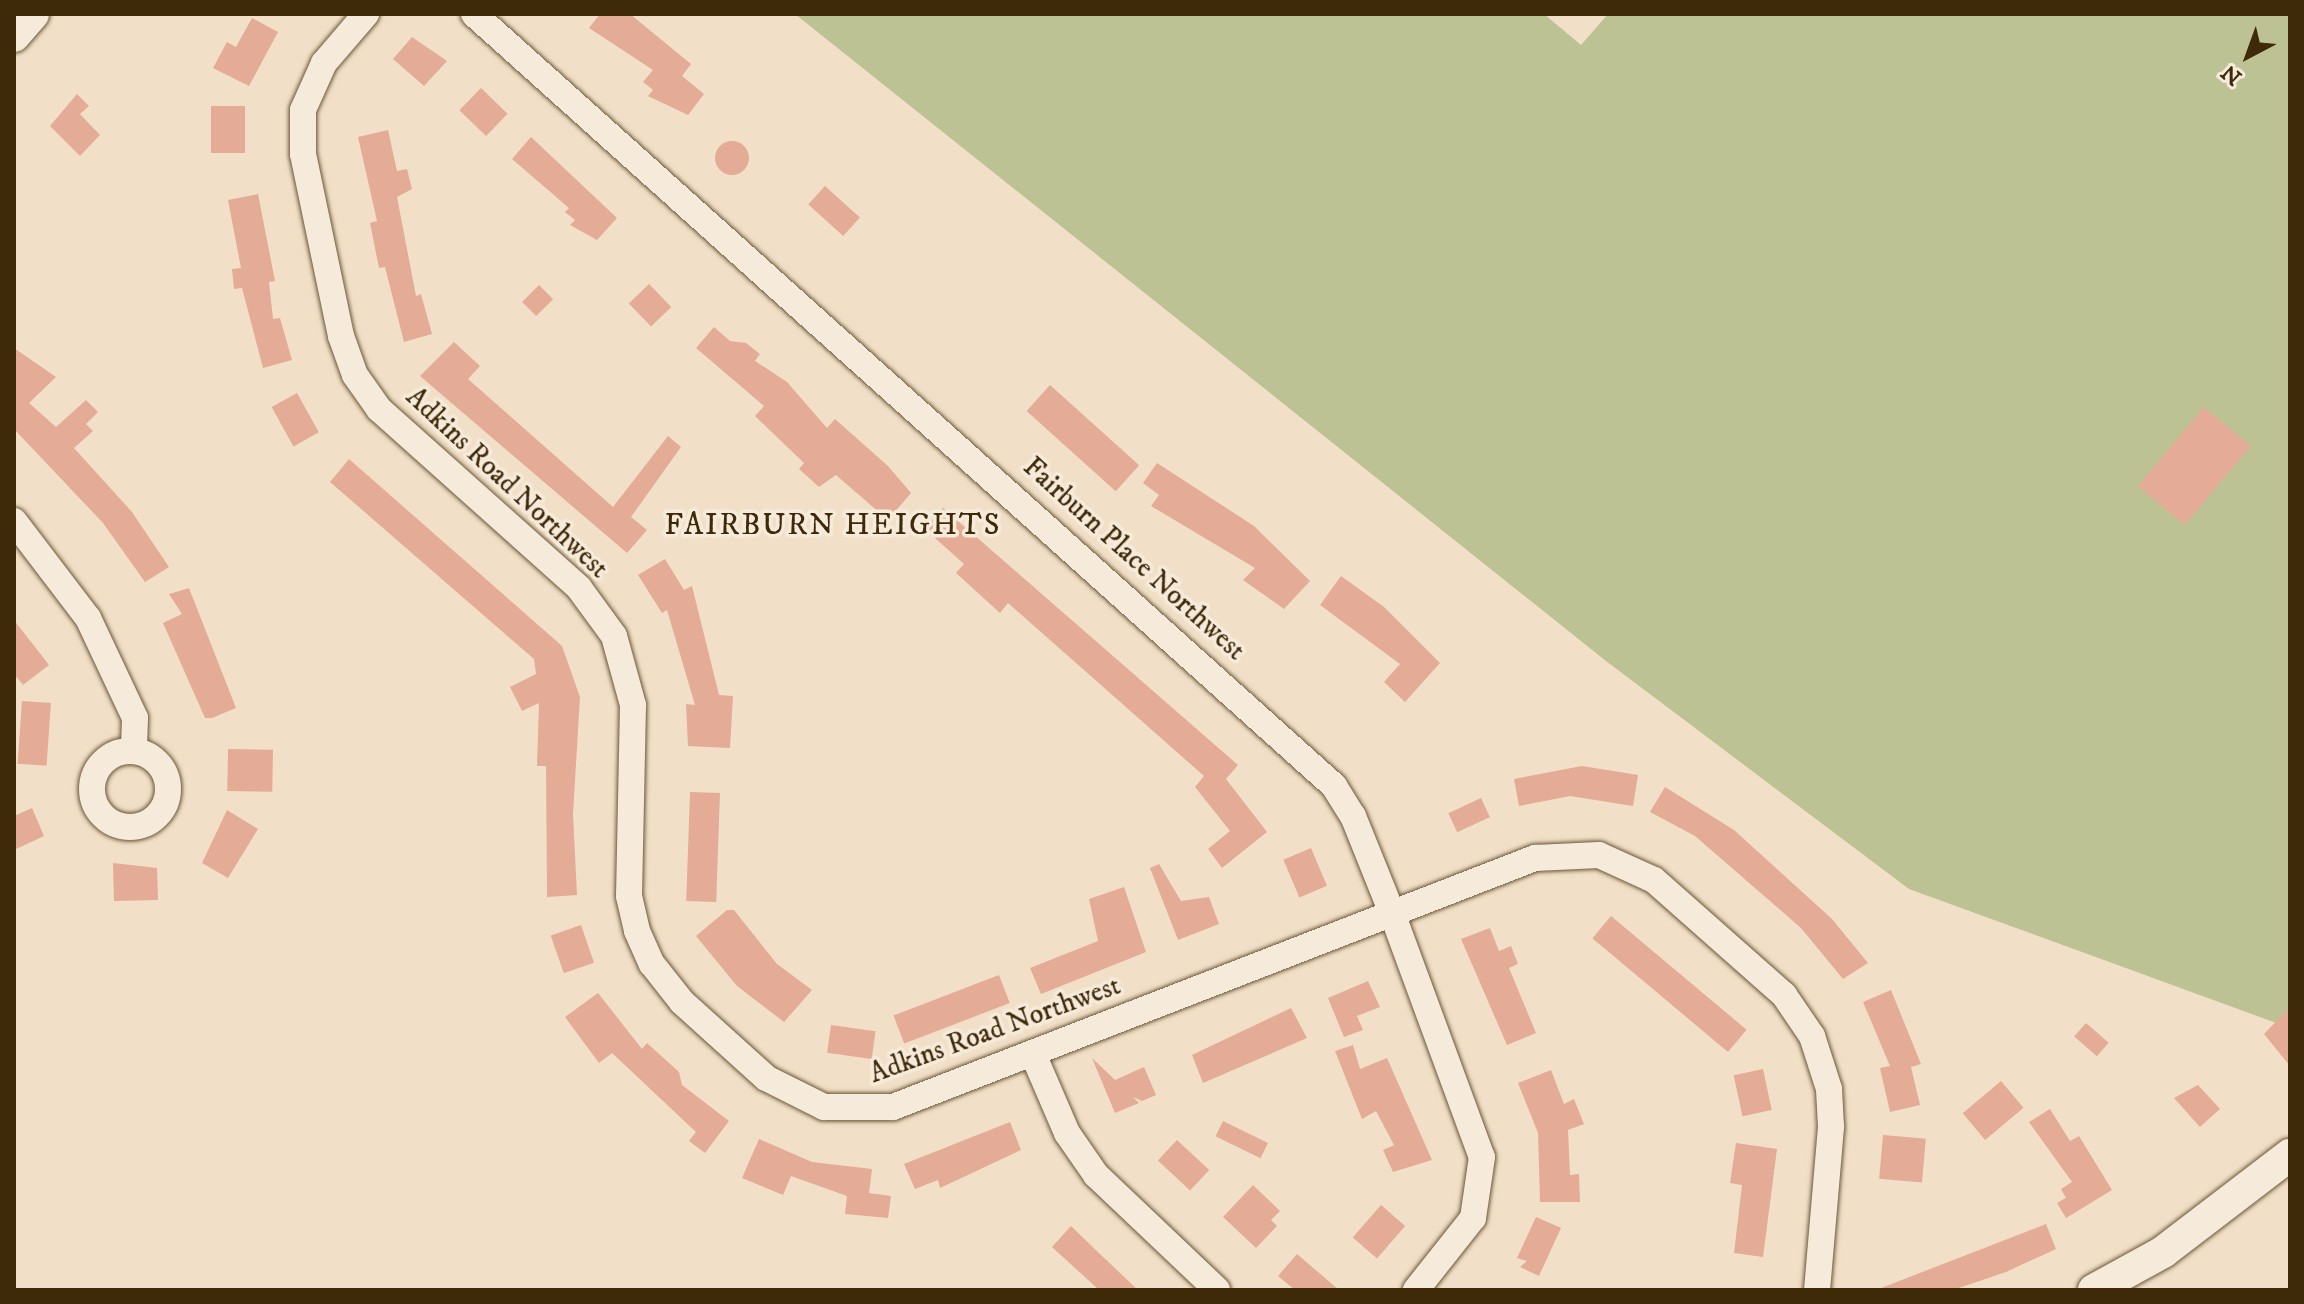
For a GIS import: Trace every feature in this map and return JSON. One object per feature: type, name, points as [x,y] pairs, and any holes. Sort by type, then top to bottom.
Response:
[{"type":"street","points":[[14,36],[33,14]]},
{"type":"street","name":"Adkins Road Northwest","points":[[366,14],[324,63],[303,110],[303,154],[341,336],[355,375],[379,409],[579,588],[614,636],[633,705],[629,896],[652,964],[682,1002],[766,1078],[824,1107],[893,1107],[1535,858],[1599,855],[1654,880],[1784,995],[1812,1036],[1829,1089],[1817,1290]]},
{"type":"street","name":"Fairburn Place Northwest","points":[[474,14],[1312,761],[1353,816],[1482,1157],[1473,1218],[1416,1290]]},
{"type":"street","points":[[14,521],[88,618],[135,718],[134,750]]},
{"type":"street","points":[[1033,1054],[1067,1133],[1096,1175],[1217,1290]]},
{"type":"street","points":[[2094,1290],[2163,1252],[2290,1155]]},
{"type":"green space","points":[[795,14],[1544,14],[1581,45],[1608,14],[2290,14],[2290,1028],[1909,889],[1606,661]]},
{"type":"building","points":[[600,14],[630,14],[691,64],[682,76],[704,94],[688,115],[648,96],[653,90],[643,82],[653,70],[589,28]]},
{"type":"building","points":[[252,18],[278,32],[249,86],[213,68],[227,42],[236,47]]},
{"type":"building","points":[[412,37],[447,61],[424,86],[393,59]]},
{"type":"building","points":[[481,88],[508,114],[486,136],[459,110]]},
{"type":"building","points":[[77,94],[89,106],[80,114],[100,135],[80,156],[50,126]]},
{"type":"building","points":[[211,106],[245,106],[245,153],[211,153]]},
{"type":"building","points":[[388,130],[397,171],[407,169],[412,189],[397,197],[416,296],[421,294],[432,334],[404,342],[385,267],[379,268],[370,223],[377,221],[358,137]]},
{"type":"building","points":[[531,137],[617,218],[597,240],[570,225],[575,220],[565,212],[569,208],[512,159]]},
{"type":"building","points":[[732,141],[744,146],[749,158],[744,170],[732,175],[720,170],[715,158],[720,146]]},
{"type":"building","points":[[825,186],[860,217],[843,236],[808,205]]},
{"type":"building","points":[[258,194],[275,281],[269,282],[273,319],[280,318],[292,360],[263,368],[242,288],[234,289],[232,269],[241,268],[228,200]]},
{"type":"building","points":[[649,284],[671,307],[651,326],[629,303]]},
{"type":"building","points":[[539,285],[553,299],[536,316],[522,302]]},
{"type":"building","points":[[714,327],[730,341],[746,343],[760,354],[755,361],[787,382],[827,428],[835,419],[888,466],[911,493],[888,520],[836,475],[819,487],[799,469],[804,463],[755,416],[764,406],[696,348]]},
{"type":"building","points":[[454,342],[480,366],[468,379],[613,507],[668,436],[681,447],[631,517],[647,530],[627,553],[420,376]]},
{"type":"building","points":[[14,348],[56,377],[29,403],[56,427],[86,400],[98,412],[86,424],[93,431],[74,448],[132,512],[169,567],[145,582],[103,523],[14,429]]},
{"type":"building","points":[[1050,385],[1139,465],[1116,491],[1027,411]]},
{"type":"building","points":[[297,393],[319,432],[293,446],[272,407]]},
{"type":"building","points":[[2204,407],[2251,446],[2185,525],[2138,486]]},
{"type":"building","points":[[349,459],[562,646],[580,697],[573,814],[577,895],[547,897],[546,766],[537,766],[539,703],[522,711],[510,687],[536,674],[534,659],[330,482]]},
{"type":"building","points":[[1157,463],[1254,526],[1310,581],[1284,609],[1243,580],[1255,568],[1151,506],[1159,495],[1143,483]]},
{"type":"building","points":[[943,508],[1238,765],[1226,779],[1267,832],[1222,868],[1208,849],[1230,831],[1195,787],[1204,776],[1008,603],[1000,613],[956,573],[964,564],[925,529]]},
{"type":"building","points":[[665,559],[684,590],[692,586],[719,695],[733,696],[730,748],[688,746],[686,704],[695,705],[667,610],[662,613],[638,575]]},
{"type":"building","points":[[1341,576],[1384,607],[1440,663],[1405,702],[1384,682],[1400,664],[1320,605]]},
{"type":"building","points":[[189,588],[236,708],[212,718],[205,718],[163,623],[182,614],[169,594]]},
{"type":"building","points":[[14,620],[49,665],[23,685],[14,674]]},
{"type":"building","points":[[22,701],[51,703],[47,766],[18,764]]},
{"type":"building","points":[[228,749],[273,750],[272,792],[227,791]]},
{"type":"building","points":[[1582,766],[1638,775],[1633,806],[1570,796],[1519,806],[1514,779]]},
{"type":"building","points":[[1665,787],[1734,830],[1832,919],[1868,963],[1843,979],[1801,928],[1695,836],[1650,812]]},
{"type":"building","points":[[690,792],[720,793],[716,902],[686,901]]},
{"type":"building","points":[[1481,798],[1490,817],[1457,832],[1448,813]]},
{"type":"building","points":[[32,808],[44,836],[14,850],[14,816]]},
{"type":"building","points":[[227,810],[258,829],[228,878],[202,863]]},
{"type":"building","points":[[1311,848],[1327,886],[1299,897],[1283,860]]},
{"type":"building","points":[[113,863],[157,868],[158,900],[114,901]]},
{"type":"building","points":[[1159,864],[1181,901],[1209,897],[1219,924],[1178,940],[1150,868]]},
{"type":"building","points":[[1124,887],[1146,952],[1041,994],[1030,968],[1098,941],[1089,899]]},
{"type":"building","points":[[727,910],[734,910],[777,964],[812,990],[784,1022],[737,986],[696,936]]},
{"type":"building","points":[[1611,916],[1747,1030],[1728,1052],[1592,938]]},
{"type":"building","points":[[581,925],[594,963],[564,973],[551,935]]},
{"type":"building","points":[[1490,928],[1499,951],[1511,946],[1518,964],[1509,968],[1536,1033],[1507,1045],[1461,939]]},
{"type":"building","points":[[999,975],[1010,1003],[904,1044],[894,1015]]},
{"type":"building","points":[[1368,981],[1380,1007],[1357,1016],[1363,1030],[1344,1037],[1328,998]]},
{"type":"building","points":[[1891,990],[1921,1064],[1911,1067],[1920,1105],[1890,1112],[1880,1068],[1890,1066],[1863,1002]]},
{"type":"building","points":[[598,993],[642,1049],[647,1043],[679,1072],[682,1085],[729,1121],[705,1153],[689,1141],[696,1132],[612,1053],[599,1063],[565,1017]]},
{"type":"building","points":[[2290,1007],[2290,1066],[2264,1034]]},
{"type":"building","points":[[1291,1008],[1307,1038],[1203,1083],[1192,1055]]},
{"type":"building","points":[[2086,1023],[2109,1043],[2097,1056],[2074,1037]]},
{"type":"building","points":[[831,1025],[876,1031],[872,1059],[827,1053]]},
{"type":"building","points":[[1353,1045],[1360,1069],[1387,1058],[1432,1160],[1393,1172],[1383,1150],[1394,1145],[1376,1111],[1362,1119],[1335,1051]]},
{"type":"building","points":[[1092,1058],[1115,1080],[1144,1067],[1156,1095],[1142,1101],[1133,1097],[1139,1103],[1115,1113]]},
{"type":"building","points":[[1763,1069],[1772,1110],[1742,1116],[1734,1075]]},
{"type":"building","points":[[1551,1070],[1564,1104],[1574,1099],[1584,1124],[1568,1130],[1570,1175],[1579,1174],[1580,1202],[1540,1202],[1538,1133],[1518,1083]]},
{"type":"building","points":[[2001,1081],[2023,1108],[1985,1140],[1963,1113]]},
{"type":"building","points":[[2198,1085],[2220,1109],[2200,1127],[2174,1098]]},
{"type":"building","points":[[2050,1109],[2070,1141],[2079,1136],[2112,1190],[2066,1218],[2057,1203],[2066,1198],[2061,1189],[2072,1182],[2029,1122]]},
{"type":"building","points":[[1223,1121],[1268,1143],[1260,1158],[1216,1136]]},
{"type":"building","points":[[1010,1122],[1021,1150],[940,1188],[938,1180],[915,1189],[904,1164]]},
{"type":"building","points":[[1883,1135],[1926,1139],[1922,1183],[1879,1179]]},
{"type":"building","points":[[759,1139],[812,1162],[872,1169],[869,1193],[891,1196],[888,1218],[845,1214],[847,1196],[791,1176],[783,1195],[742,1178]]},
{"type":"building","points":[[1177,1140],[1209,1170],[1190,1190],[1158,1160]]},
{"type":"building","points":[[1736,1143],[1777,1149],[1763,1257],[1734,1253],[1742,1185],[1730,1183]]},
{"type":"building","points":[[1253,1185],[1280,1211],[1271,1220],[1277,1226],[1256,1248],[1223,1217]]},
{"type":"building","points":[[1381,1205],[1405,1226],[1377,1258],[1353,1237]]},
{"type":"building","points":[[1536,1217],[1561,1228],[1539,1276],[1520,1267],[1527,1261],[1517,1258]]},
{"type":"building","points":[[2046,1224],[2056,1249],[2006,1272],[1953,1290],[1876,1290]]},
{"type":"building","points":[[1071,1226],[1138,1290],[1099,1290],[1052,1247]]},
{"type":"building","points":[[1297,1254],[1339,1290],[1295,1290],[1278,1276]]},
{"type":"district","name":"FAIRBURN HEIGHTS","points":[[833,526]]}]
